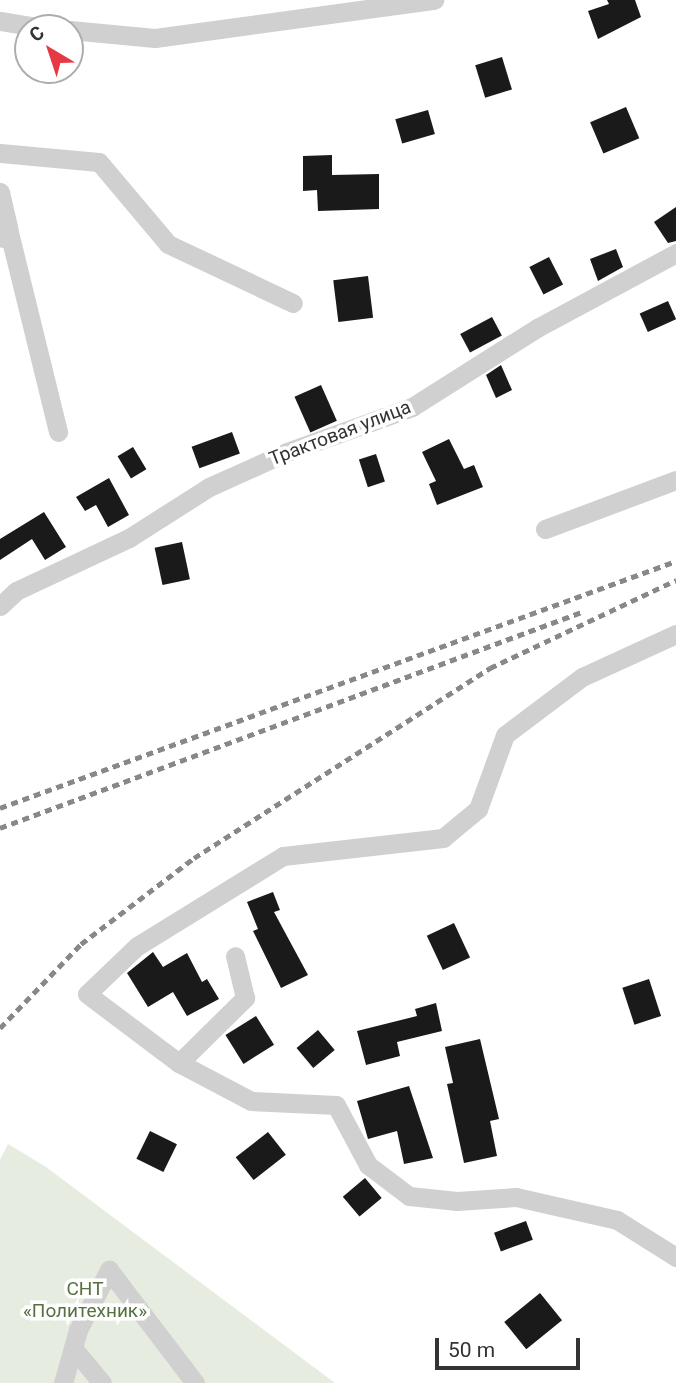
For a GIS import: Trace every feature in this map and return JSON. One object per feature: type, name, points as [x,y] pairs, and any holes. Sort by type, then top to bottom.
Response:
[{"type":"street","points":[[84,31],[155,38],[434,0]]},
{"type":"street","points":[[0,152],[99,162],[168,244],[293,303]]},
{"type":"street","points":[[0,192],[4,237],[58,432]]},
{"type":"street","name":"Трактовая улица","points":[[0,606],[16,591],[129,538],[209,488],[287,452],[412,407],[537,328],[676,253]]},
{"type":"street","points":[[545,529],[676,480]]},
{"type":"street","points":[[676,634],[582,677],[505,734],[478,809],[443,838],[283,856],[136,946],[87,994],[179,1063],[251,1101],[336,1105],[368,1166],[409,1196],[457,1201],[516,1197],[579,1211],[617,1220],[676,1257]]},
{"type":"street","points":[[179,1063],[245,998],[235,956]]},
{"type":"street","points":[[63,1383],[73,1348],[108,1270],[195,1383]]},
{"type":"street","points":[[73,1348],[102,1383]]},
{"type":"green space","name":"СНТ «Политехник»","points":[[8,1144],[46,1167],[335,1383],[0,1383],[0,1160]]},
{"type":"building","points":[[607,0],[635,0],[641,17],[598,39],[588,11],[609,4]]},
{"type":"building","points":[[502,57],[512,90],[485,98],[475,65]]},
{"type":"building","points":[[626,107],[639,138],[603,154],[590,122]]},
{"type":"building","points":[[428,110],[435,134],[402,143],[395,119]]},
{"type":"building","points":[[332,155],[332,175],[379,174],[379,209],[318,211],[317,190],[303,191],[303,156]]},
{"type":"building","points":[[676,207],[676,241],[668,243],[654,222]]},
{"type":"building","points":[[616,249],[623,267],[598,281],[590,259]]},
{"type":"building","points":[[549,257],[563,285],[543,295],[529,267]]},
{"type":"building","points":[[368,276],[373,318],[338,322],[333,280]]},
{"type":"building","points":[[668,301],[676,319],[648,332],[640,314]]},
{"type":"building","points":[[492,317],[502,336],[470,352],[460,334]]},
{"type":"building","points":[[501,365],[512,390],[496,398],[486,375]]},
{"type":"building","points":[[321,385],[337,421],[310,432],[295,397]]},
{"type":"building","points":[[232,432],[240,454],[199,468],[192,447]]},
{"type":"building","points":[[449,439],[464,469],[474,465],[483,487],[437,505],[429,484],[436,481],[422,452]]},
{"type":"building","points":[[133,447],[146,469],[131,479],[118,456]]},
{"type":"building","points":[[376,454],[385,482],[368,487],[359,460]]},
{"type":"building","points":[[109,478],[129,515],[108,527],[96,505],[85,511],[76,497]]},
{"type":"building","points":[[44,512],[66,547],[45,560],[32,539],[0,560],[0,539]]},
{"type":"building","points":[[182,542],[190,579],[163,585],[155,548]]},
{"type":"building","points":[[273,892],[280,910],[274,912],[308,975],[281,988],[253,931],[258,929],[247,902]]},
{"type":"building","points":[[454,923],[470,957],[443,970],[427,936]]},
{"type":"building","points":[[153,952],[163,967],[187,953],[202,982],[207,979],[219,999],[187,1016],[173,992],[148,1007],[127,973]]},
{"type":"building","points":[[649,979],[661,1016],[634,1025],[622,988]]},
{"type":"building","points":[[436,1003],[442,1031],[397,1042],[400,1056],[366,1065],[357,1031],[417,1016],[415,1009]]},
{"type":"building","points":[[256,1016],[274,1045],[243,1064],[225,1035]]},
{"type":"building","points":[[318,1030],[335,1050],[313,1068],[297,1048]]},
{"type":"building","points":[[480,1039],[499,1119],[490,1121],[497,1156],[464,1163],[447,1084],[453,1083],[445,1047]]},
{"type":"building","points":[[409,1086],[433,1158],[404,1164],[397,1131],[368,1139],[357,1101]]},
{"type":"building","points":[[150,1131],[177,1144],[163,1172],[136,1159]]},
{"type":"building","points":[[268,1132],[286,1155],[254,1180],[236,1157]]},
{"type":"building","points":[[365,1178],[382,1198],[359,1217],[343,1197]]},
{"type":"building","points":[[526,1221],[533,1240],[501,1251],[494,1233]]},
{"type":"building","points":[[540,1293],[562,1320],[526,1349],[504,1322]]},
{"type":"railway","points":[[0,808],[676,561]]},
{"type":"railway","points":[[0,1028],[81,944],[194,858],[490,668],[676,580]]},
{"type":"railway","points":[[0,828],[584,611]]}]
